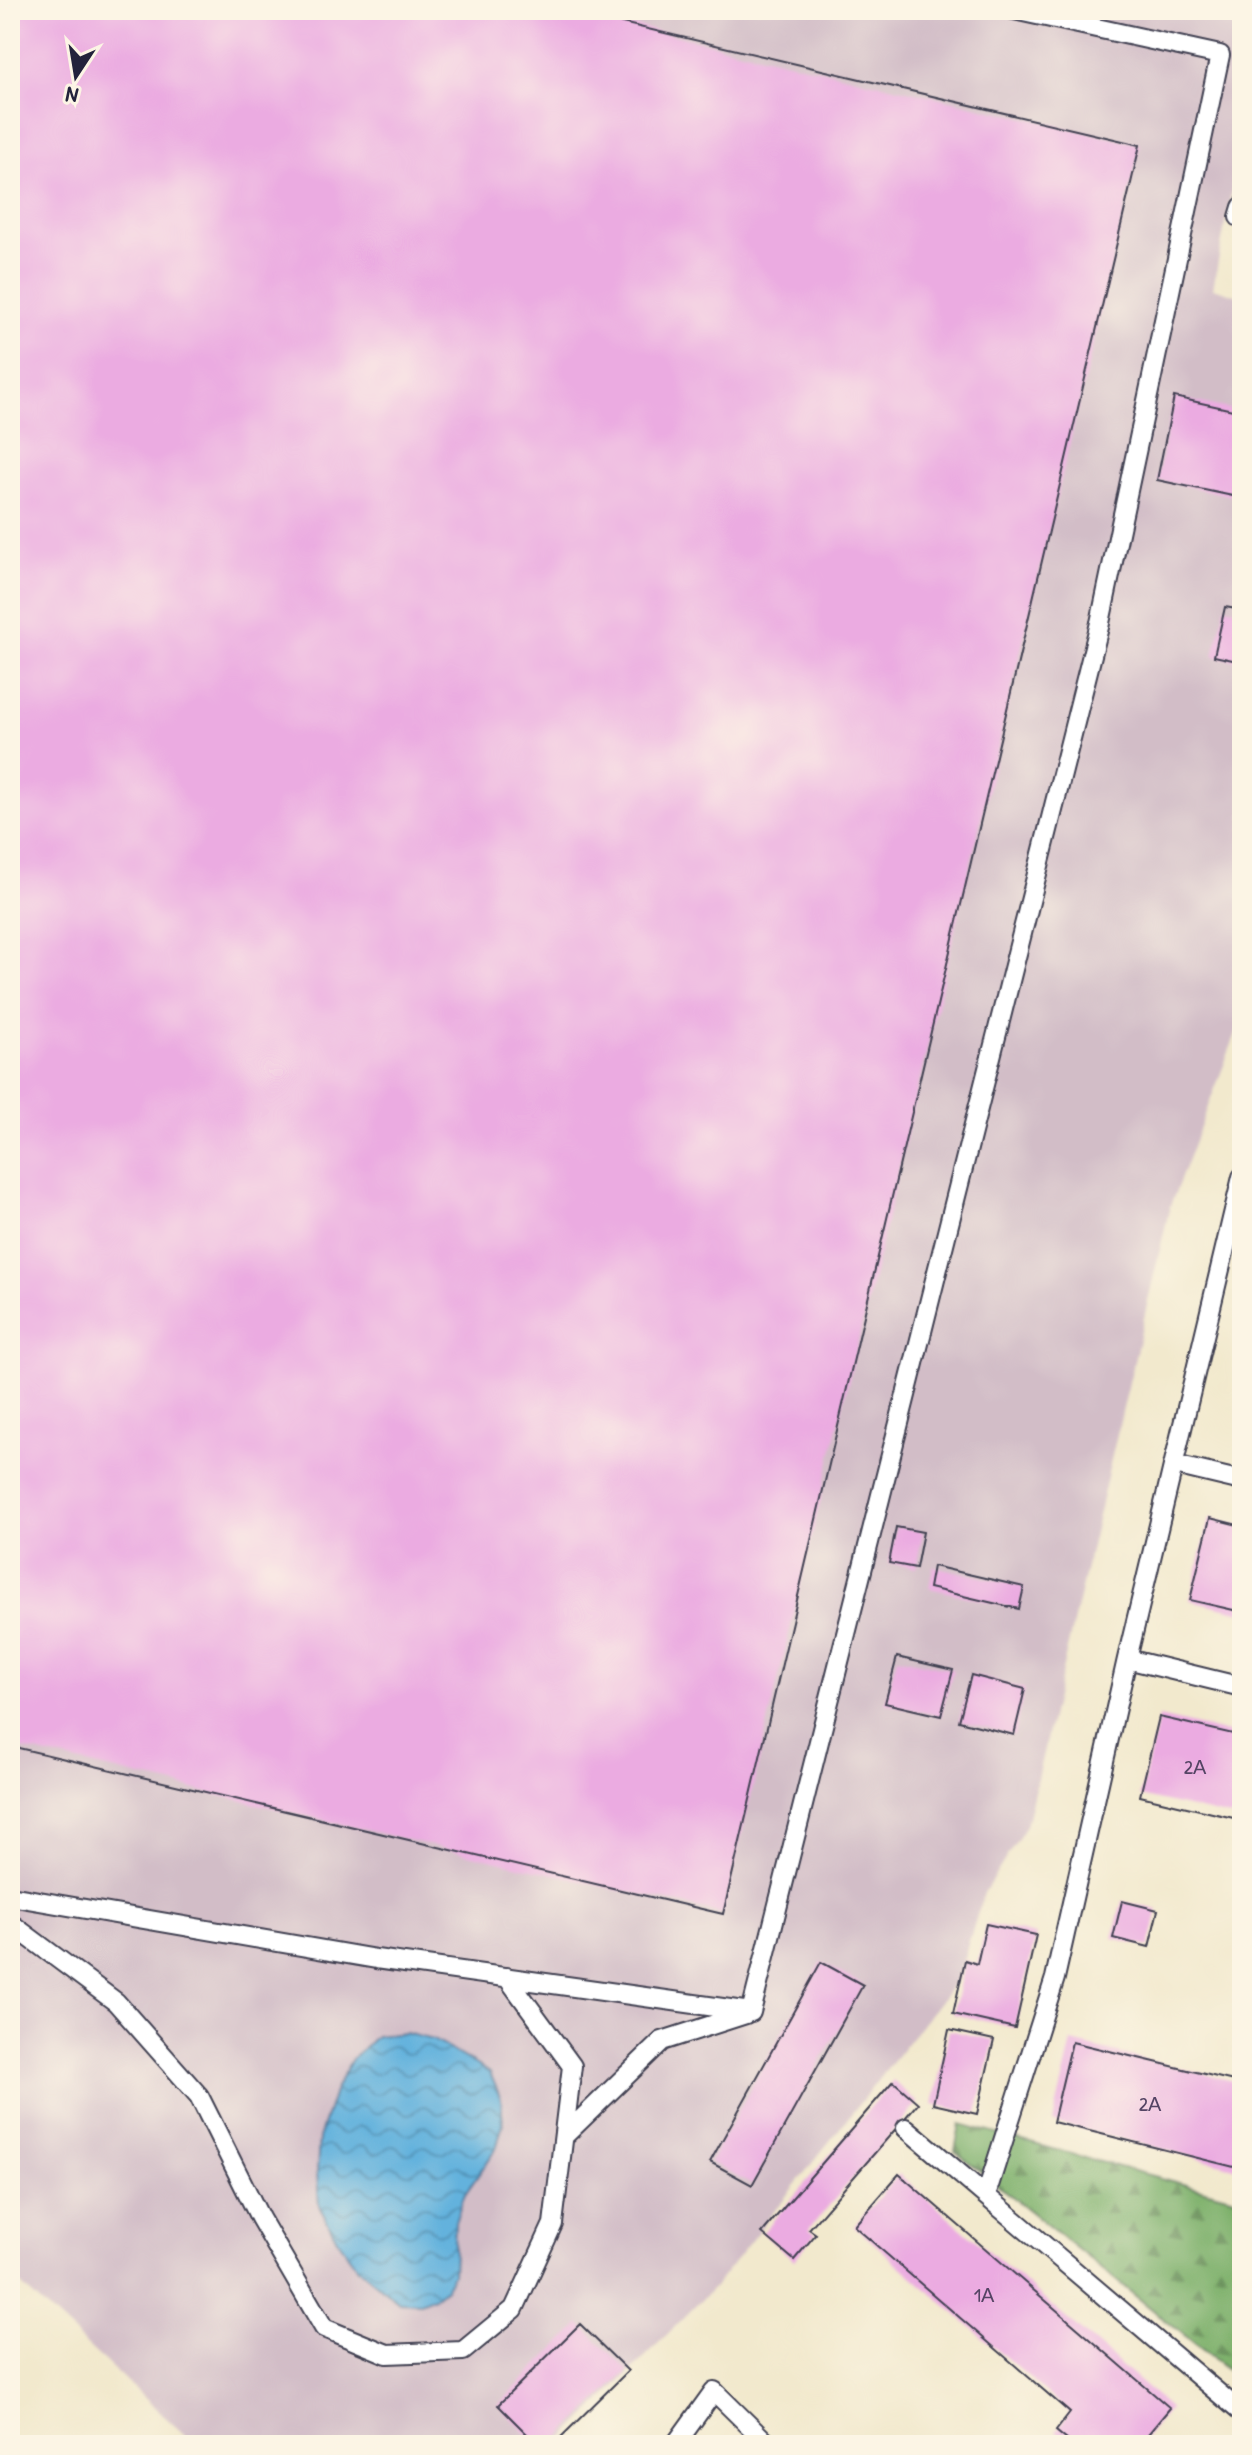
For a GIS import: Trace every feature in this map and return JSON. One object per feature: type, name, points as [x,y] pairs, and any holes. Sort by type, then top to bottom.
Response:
[{"type":"lane","points":[[751,2012],[1100,623],[1220,55],[1014,10]]},
{"type":"lane","points":[[1242,207],[1239,217],[1242,218]]},
{"type":"lane","points":[[986,2195],[1055,1978],[1127,1659],[1242,1177]]},
{"type":"lane","points":[[1175,1465],[1242,1481]]},
{"type":"lane","points":[[1127,1659],[1242,1687]]},
{"type":"lane","points":[[10,1896],[376,1959],[751,2012]]},
{"type":"lane","points":[[10,1923],[116,2002],[199,2096],[260,2218],[324,2328],[387,2354],[463,2351],[514,2309],[553,2224],[572,2066],[507,1977]]},
{"type":"lane","points":[[564,2136],[662,2041],[751,2012]]},
{"type":"lane","points":[[906,2128],[1242,2413]]},
{"type":"lane","points":[[675,2445],[714,2391],[769,2445]]},
{"type":"shaded area","points":[[10,10],[1242,10],[1242,136],[1213,288],[1242,297],[1242,1018],[1170,1206],[1026,1826],[984,1893],[957,1980],[715,2286],[558,2445],[196,2445],[10,2275]]},
{"type":"green space","points":[[960,2124],[1242,2200],[1242,2352],[1234,2375],[955,2151]]},
{"type":"water","points":[[405,2033],[433,2040],[490,2073],[501,2099],[503,2123],[496,2149],[465,2194],[455,2222],[453,2274],[445,2288],[420,2303],[399,2302],[357,2267],[319,2206],[317,2172],[319,2138],[335,2089],[352,2059],[376,2036]]},
{"type":"building","points":[[10,10],[567,10],[1140,145],[723,1914],[10,1746]]},
{"type":"building","points":[[1174,397],[1242,412],[1242,498],[1157,480]]},
{"type":"building","points":[[1225,607],[1242,610],[1242,662],[1214,656]]},
{"type":"building","points":[[1210,1518],[1242,1526],[1242,1612],[1190,1600]]},
{"type":"building","points":[[896,1527],[923,1532],[916,1568],[889,1563]]},
{"type":"building","points":[[933,1566],[1024,1587],[1019,1609],[929,1588]]},
{"type":"building","points":[[897,1657],[953,1670],[941,1716],[885,1703]]},
{"type":"building","points":[[971,1675],[1025,1689],[1014,1735],[959,1721]]},
{"type":"building","points":[[1159,1717],[1242,1736],[1242,1820],[1140,1796]]},
{"type":"building","points":[[1122,1901],[1158,1910],[1149,1947],[1113,1938]]},
{"type":"building","points":[[986,1924],[1036,1935],[1015,2028],[953,2014],[965,1960],[977,1964]]},
{"type":"building","points":[[821,1962],[863,1985],[752,2185],[710,2162]]},
{"type":"building","points":[[949,2030],[994,2040],[977,2114],[933,2104]]},
{"type":"building","points":[[1072,2042],[1242,2083],[1242,2169],[1053,2122]]},
{"type":"building","points":[[893,2081],[918,2103],[809,2229],[816,2234],[794,2260],[762,2233]]},
{"type":"building","points":[[899,2174],[1170,2408],[1139,2445],[1073,2445],[1056,2431],[1070,2413],[854,2226]]},
{"type":"building","points":[[580,2324],[628,2371],[553,2445],[538,2445],[498,2405]]}]
